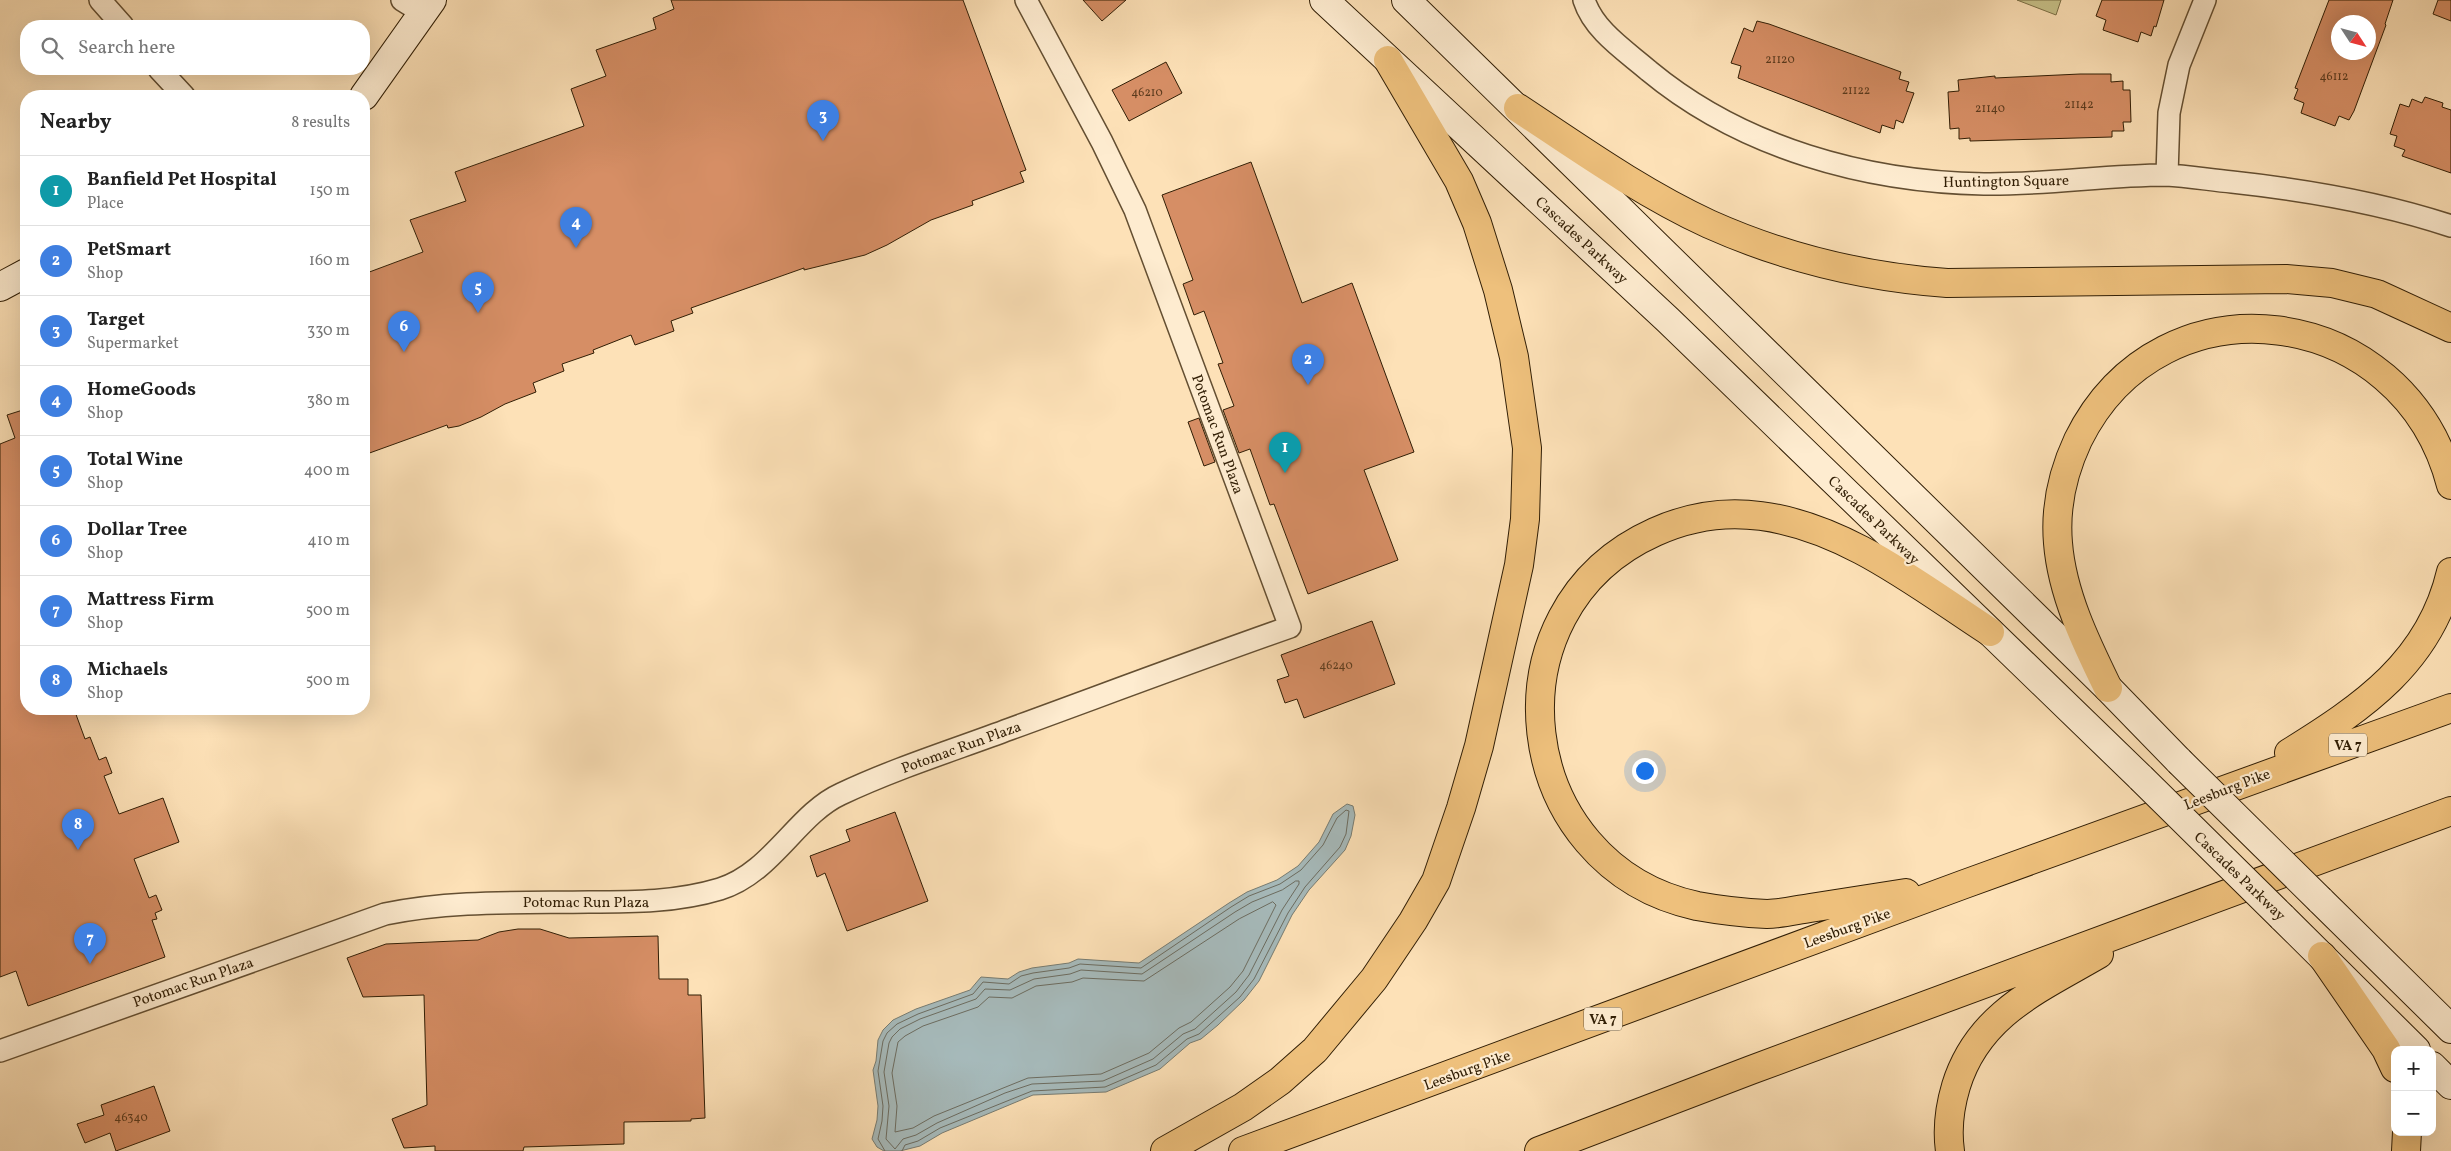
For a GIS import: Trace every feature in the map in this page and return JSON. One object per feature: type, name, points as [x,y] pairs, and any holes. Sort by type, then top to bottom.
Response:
[{"type":"highway","points":[[1165,1151],[1243,1108],[1280,1081],[1315,1050],[1374,979],[1412,921],[1436,881],[1461,808],[1479,746],[1519,565],[1525,518],[1527,448],[1514,357],[1498,290],[1477,224],[1459,181],[1388,60]]},
{"type":"highway","points":[[1518,108],[1628,179],[1709,224],[1774,250],[1853,271],[1903,280],[1947,283],[2286,279],[2332,283],[2377,294],[2399,302],[2451,328]]},
{"type":"highway","points":[[2108,688],[2075,613],[2060,564],[2058,533],[2060,495],[2073,450],[2096,410],[2128,376],[2146,362],[2187,342],[2232,330],[2278,330],[2323,340],[2365,360],[2400,390],[2415,408],[2439,447],[2451,486]]},
{"type":"highway","points":[[1962,885],[1769,914],[1696,905],[1652,891],[1619,870],[1596,851],[1567,814],[1548,772],[1542,750],[1539,704],[1541,681],[1554,636],[1564,616],[1591,578],[1618,554],[1646,536],[1667,527],[1712,516],[1758,515],[1781,519],[1811,528],[1872,555],[1990,632]]},
{"type":"highway","points":[[2245,781],[2333,726],[2390,681],[2414,655],[2431,626],[2441,605],[2451,572]]},
{"type":"highway","name":"Leesburg Pike","points":[[1243,1151],[1962,885],[2190,804],[2245,781],[2451,708]]},
{"type":"highway","points":[[1539,1151],[2166,916],[2451,812]]},
{"type":"highway","points":[[1950,1151],[1950,1121],[1953,1097],[1960,1074],[1984,1032],[2022,999],[2166,916]]},
{"type":"highway","points":[[2322,956],[2386,1049],[2391,1060]]},
{"type":"highway","points":[[2406,1151],[2407,1136]]},
{"type":"main road","name":"Cascades Parkway","points":[[1324,0],[1668,320],[2141,778],[2412,1046]]},
{"type":"main road","points":[[1406,0],[2108,688],[2179,761],[2451,1029]]},
{"type":"main road","points":[[368,90],[419,4]]},
{"type":"main road","points":[[0,287],[20,276]]},
{"type":"main road","points":[[2436,1070],[2451,1084]]},
{"type":"street","points":[[100,0],[118,20]]},
{"type":"street","name":"Potomac Run Plaza","points":[[0,1052],[385,914],[420,907],[460,904],[657,902],[718,890],[739,882],[761,865],[814,814],[838,795],[899,770],[1290,627],[1135,210],[1111,160],[1026,0]]},
{"type":"street","name":"Huntington Square","points":[[1584,0],[1587,9],[1599,27],[1658,78],[1690,100],[1737,127],[1800,153],[1838,165],[1884,176],[1936,182],[1986,184],[2167,175],[2306,190],[2362,201],[2451,226]]},
{"type":"street","points":[[2167,175],[2169,113],[2179,64],[2205,0]]},
{"type":"street","points":[[165,75],[178,90]]},
{"type":"shaded area","points":[[2017,0],[2061,0],[2056,15]]},
{"type":"water","points":[[1347,804],[1353,806],[1355,815],[1351,836],[1345,850],[1309,890],[1292,915],[1259,981],[1244,1000],[1218,1025],[1201,1039],[1190,1043],[1160,1069],[1106,1092],[1033,1095],[942,1133],[920,1146],[900,1151],[884,1151],[877,1147],[872,1139],[877,1120],[878,1106],[873,1070],[878,1040],[883,1030],[893,1020],[916,1009],[970,990],[981,977],[1008,979],[1019,972],[1032,968],[1069,963],[1078,959],[1139,963],[1247,892],[1277,880],[1298,866],[1319,842],[1333,814]]},
{"type":"building","points":[[671,0],[963,0],[1026,170],[1020,172],[1024,182],[972,201],[973,205],[931,220],[865,255],[804,270],[804,268],[691,308],[693,313],[671,321],[674,331],[635,345],[631,335],[593,350],[594,353],[562,364],[564,371],[533,383],[536,392],[505,404],[459,426],[448,428],[447,425],[370,453],[370,272],[423,252],[410,220],[466,201],[455,172],[584,126],[571,89],[606,76],[596,50],[656,29],[653,18],[674,9]]},
{"type":"building","points":[[1083,0],[1126,0],[1102,21]]},
{"type":"building","points":[[2102,0],[2164,0],[2156,27],[2154,26],[2151,36],[2141,32],[2138,42],[2103,30],[2106,20],[2096,16]]},
{"type":"building","points":[[2329,0],[2393,0],[2376,52],[2376,15],[2331,15],[2331,60],[2373,60],[2349,120],[2339,116],[2335,126],[2301,113],[2304,103],[2294,99],[2298,89],[2295,88]]},
{"type":"building","points":[[2438,0],[2451,0],[2451,21],[2433,14]]},
{"type":"building","points":[[1757,21],[1901,72],[1899,79],[1909,82],[1906,91],[1914,93],[1903,123],[1896,120],[1894,129],[1882,125],[1880,133],[1738,78],[1741,66],[1731,63],[1744,28],[1753,32]]},
{"type":"building","points":[[1166,62],[1182,93],[1129,121],[1112,90]]},
{"type":"building","points":[[2111,74],[2111,82],[2123,81],[2123,90],[2130,90],[2131,122],[2123,122],[2124,131],[2112,131],[2112,137],[1970,141],[1970,138],[1959,139],[1959,128],[1950,129],[1948,92],[1959,91],[1958,80],[1995,76],[1995,78]]},
{"type":"building","points":[[2425,97],[2443,103],[2442,107],[2451,110],[2451,173],[2402,156],[2405,150],[2394,146],[2397,136],[2390,134],[2400,104],[2409,107],[2412,99],[2422,103]]},
{"type":"building","points":[[1251,162],[1302,303],[1352,283],[1414,452],[1364,470],[1398,560],[1308,594],[1274,504],[1270,505],[1250,449],[1239,453],[1223,410],[1234,406],[1218,364],[1223,363],[1204,311],[1194,315],[1183,284],[1193,280],[1162,195]]},
{"type":"building","points":[[20,411],[20,715],[76,715],[85,739],[90,737],[99,760],[106,757],[112,773],[104,776],[119,814],[163,798],[179,842],[134,859],[149,898],[156,895],[162,910],[155,913],[157,919],[152,920],[165,957],[28,1006],[16,971],[0,977],[0,444],[15,438],[7,415]]},
{"type":"building","points":[[1199,418],[1215,462],[1204,466],[1188,422]]},
{"type":"building","points":[[1372,621],[1395,684],[1304,718],[1297,699],[1285,703],[1277,680],[1289,676],[1281,655]]},
{"type":"building","points":[[895,812],[928,901],[847,931],[825,873],[817,877],[810,856],[850,841],[846,830]]},
{"type":"building","points":[[518,929],[540,929],[569,938],[658,936],[659,979],[688,979],[688,995],[701,995],[705,1118],[691,1119],[691,1121],[624,1122],[624,1144],[524,1147],[523,1151],[435,1151],[435,1146],[404,1148],[392,1119],[427,1105],[424,995],[363,997],[347,958],[386,944],[478,940],[499,932]]},
{"type":"building","points":[[154,1086],[170,1131],[116,1151],[110,1133],[85,1143],[77,1124],[104,1115],[101,1105]]},
{"type":"place","name":"Target","points":[[823,141]]},
{"type":"place","name":"HomeGoods","points":[[576,248]]},
{"type":"place","name":"Total Wine","points":[[478,313]]},
{"type":"place","name":"Dollar Tree","points":[[404,352]]},
{"type":"place","name":"PetSmart","points":[[1308,385]]},
{"type":"place","name":"Banfield Pet Hospital","points":[[1285,473]]},
{"type":"place","name":"Michaels","points":[[78,850]]},
{"type":"place","name":"Mattress Firm","points":[[90,964]]}]
